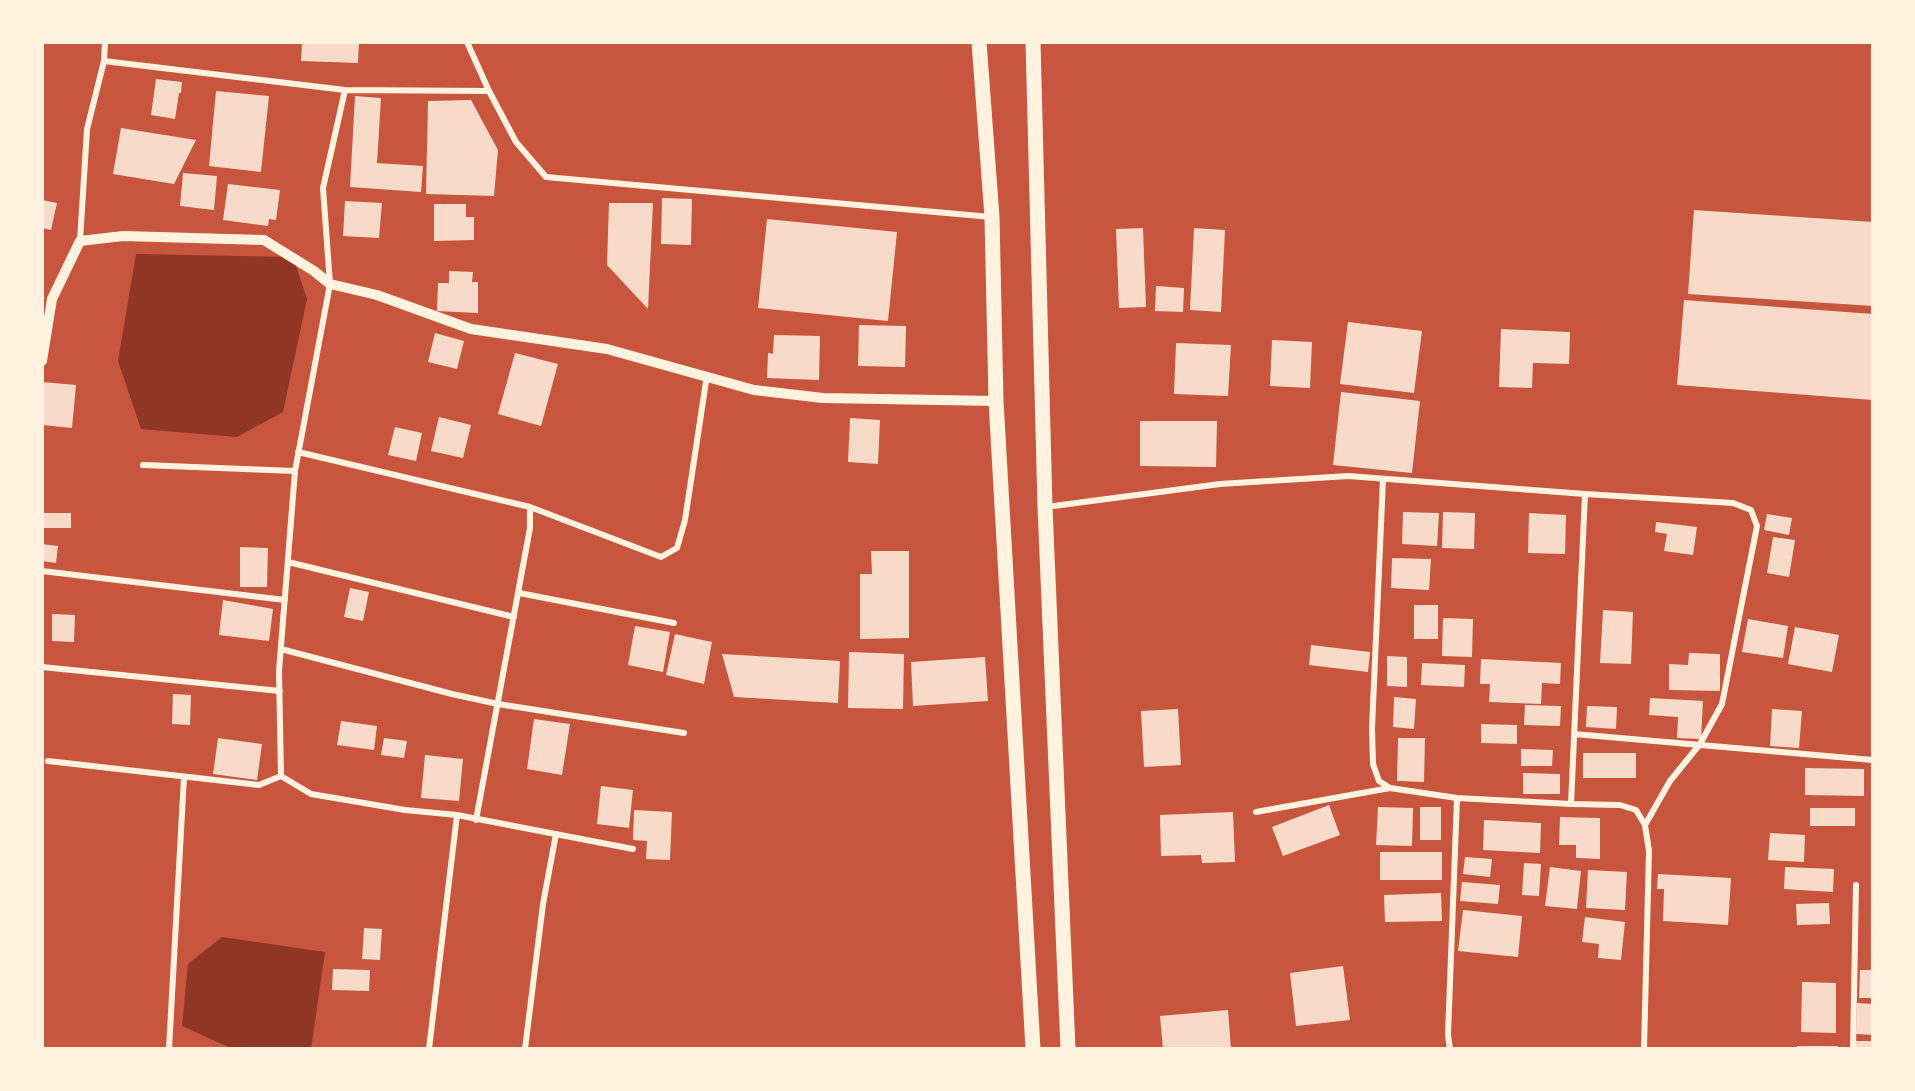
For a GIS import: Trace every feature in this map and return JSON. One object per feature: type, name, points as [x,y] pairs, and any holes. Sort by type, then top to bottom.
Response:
[{"type":"main road","points":[[979,42],[992,217],[996,401],[1033,1049]]},
{"type":"main road","points":[[1033,42],[1045,507],[1068,1049]]},
{"type":"street","points":[[42,361],[52,299],[80,242],[87,129],[104,61],[105,42]]},
{"type":"street","points":[[466,42],[516,142],[546,177],[992,217]]},
{"type":"street","points":[[104,61],[345,90],[489,92]]},
{"type":"street","points":[[281,776],[281,649],[295,471],[330,284],[323,188],[345,90]]},
{"type":"street","points":[[80,242],[123,236],[264,240],[314,271],[330,284],[377,295],[471,329],[607,349],[707,375],[754,390],[823,398],[996,401]]},
{"type":"street","points":[[298,452],[530,507],[661,557],[677,548],[685,520],[707,375]]},
{"type":"street","points":[[143,465],[295,471]]},
{"type":"street","points":[[1045,507],[1220,484],[1348,476],[1733,503],[1751,510],[1757,526],[1722,704],[1700,744],[1670,781],[1645,825]]},
{"type":"street","points":[[1383,479],[1372,728],[1373,764],[1378,781],[1390,788]]},
{"type":"street","points":[[1570,804],[1585,494]]},
{"type":"street","points":[[476,820],[519,593],[530,528],[530,507]]},
{"type":"street","points":[[288,562],[514,617]]},
{"type":"street","points":[[42,571],[285,600]]},
{"type":"street","points":[[519,593],[674,623]]},
{"type":"street","points":[[281,649],[498,704],[684,733]]},
{"type":"street","points":[[42,667],[280,691]]},
{"type":"street","points":[[1574,734],[1873,760]]},
{"type":"street","points":[[48,761],[259,785],[281,776]]},
{"type":"street","points":[[281,776],[311,794],[405,810],[458,815],[633,849]]},
{"type":"street","points":[[168,1049],[184,777]]},
{"type":"street","points":[[1256,812],[1390,788],[1456,798],[1620,805],[1636,810],[1645,825],[1648,851],[1644,1049]]},
{"type":"street","points":[[1450,1049],[1448,1035],[1456,798]]},
{"type":"street","points":[[429,1049],[458,815]]},
{"type":"street","points":[[525,1049],[543,904],[556,834]]},
{"type":"street","points":[[1853,1049],[1856,885]]},
{"type":"shaded area","points":[[136,254],[293,257],[307,299],[283,412],[237,437],[141,429],[118,361]]},
{"type":"shaded area","points":[[222,937],[325,952],[311,1049],[233,1049],[182,1026],[188,964]]},
{"type":"building","points":[[302,42],[359,42],[358,63],[301,61]]},
{"type":"building","points":[[156,79],[182,82],[175,119],[151,115]]},
{"type":"building","points":[[216,91],[269,96],[261,172],[209,166]]},
{"type":"building","points":[[355,96],[381,98],[377,163],[423,166],[421,192],[350,187]]},
{"type":"building","points":[[471,100],[498,150],[494,196],[426,194],[428,101]]},
{"type":"building","points":[[121,128],[196,140],[174,184],[113,174]]},
{"type":"building","points":[[183,173],[217,176],[214,210],[180,206]]},
{"type":"building","points":[[228,184],[280,190],[276,220],[269,219],[268,226],[223,220]]},
{"type":"building","points":[[662,198],[692,199],[691,245],[661,244]]},
{"type":"building","points":[[42,200],[57,203],[51,230],[42,228]]},
{"type":"building","points":[[345,201],[382,203],[379,238],[343,236]]},
{"type":"building","points":[[609,203],[653,203],[648,309],[607,265]]},
{"type":"building","points":[[434,204],[466,204],[466,217],[474,217],[474,240],[434,241]]},
{"type":"building","points":[[1694,210],[1873,222],[1873,306],[1688,294]]},
{"type":"building","points":[[767,219],[897,232],[888,321],[758,308]]},
{"type":"building","points":[[1143,228],[1146,307],[1119,308],[1116,229]]},
{"type":"building","points":[[1194,228],[1225,230],[1221,312],[1190,310]]},
{"type":"building","points":[[449,271],[473,272],[472,282],[478,282],[478,313],[437,311],[438,283],[449,283]]},
{"type":"building","points":[[1156,286],[1184,288],[1183,312],[1155,311]]},
{"type":"building","points":[[1684,300],[1873,314],[1873,400],[1677,385]]},
{"type":"building","points":[[1348,322],[1422,331],[1414,393],[1340,384]]},
{"type":"building","points":[[859,325],[906,326],[905,367],[858,366]]},
{"type":"building","points":[[1501,329],[1570,332],[1569,364],[1533,363],[1532,388],[1499,387]]},
{"type":"building","points":[[435,333],[464,341],[457,369],[428,362]]},
{"type":"building","points":[[774,335],[820,336],[819,380],[767,378],[768,353],[773,354]]},
{"type":"building","points":[[1272,340],[1312,342],[1310,388],[1270,386]]},
{"type":"building","points":[[1176,343],[1231,345],[1228,396],[1174,394]]},
{"type":"building","points":[[515,353],[558,364],[541,426],[498,414]]},
{"type":"building","points":[[42,382],[76,385],[72,428],[42,425]]},
{"type":"building","points":[[1341,392],[1420,401],[1412,473],[1333,465]]},
{"type":"building","points":[[439,417],[471,425],[463,458],[431,451]]},
{"type":"building","points":[[850,418],[880,420],[878,464],[848,462]]},
{"type":"building","points":[[1140,421],[1217,421],[1216,467],[1140,466]]},
{"type":"building","points":[[395,427],[422,433],[416,461],[388,455]]},
{"type":"building","points":[[1403,512],[1439,513],[1437,546],[1402,544]]},
{"type":"building","points":[[1443,512],[1475,513],[1474,549],[1442,548]]},
{"type":"building","points":[[42,513],[71,513],[71,528],[42,528]]},
{"type":"building","points":[[1529,513],[1566,515],[1565,554],[1528,553]]},
{"type":"building","points":[[1767,514],[1792,518],[1789,535],[1764,530]]},
{"type":"building","points":[[1656,522],[1697,527],[1693,555],[1664,551],[1667,534],[1655,532]]},
{"type":"building","points":[[1773,537],[1795,540],[1789,577],[1767,573]]},
{"type":"building","points":[[42,544],[58,546],[56,563],[42,561]]},
{"type":"building","points":[[240,547],[268,548],[267,587],[240,587]]},
{"type":"building","points":[[871,551],[909,551],[909,638],[860,639],[860,574],[872,574]]},
{"type":"building","points":[[1392,558],[1431,559],[1429,590],[1391,588]]},
{"type":"building","points":[[350,588],[369,592],[363,621],[344,617]]},
{"type":"building","points":[[223,600],[273,609],[269,641],[219,635]]},
{"type":"building","points":[[1414,605],[1438,605],[1438,639],[1414,639]]},
{"type":"building","points":[[1603,610],[1633,612],[1631,664],[1600,663]]},
{"type":"building","points":[[52,614],[75,615],[74,642],[52,641]]},
{"type":"building","points":[[1443,618],[1473,619],[1472,657],[1442,656]]},
{"type":"building","points":[[1748,619],[1788,626],[1783,658],[1742,652]]},
{"type":"building","points":[[635,626],[670,632],[663,672],[628,665]]},
{"type":"building","points":[[1795,627],[1839,635],[1832,672],[1788,664]]},
{"type":"building","points":[[675,634],[712,642],[704,684],[666,675]]},
{"type":"building","points":[[1311,645],[1370,652],[1368,672],[1309,665]]},
{"type":"building","points":[[849,652],[904,654],[903,709],[848,708]]},
{"type":"building","points":[[1689,653],[1720,654],[1720,691],[1669,690],[1669,664],[1688,665]]},
{"type":"building","points":[[722,654],[840,661],[838,703],[734,697]]},
{"type":"building","points":[[1387,656],[1407,657],[1407,687],[1387,686]]},
{"type":"building","points":[[985,657],[988,701],[913,706],[911,662]]},
{"type":"building","points":[[1481,659],[1561,663],[1560,684],[1542,683],[1541,704],[1489,702],[1490,684],[1480,684]]},
{"type":"building","points":[[1422,663],[1465,665],[1464,687],[1421,685]]},
{"type":"building","points":[[173,694],[191,695],[190,725],[172,724]]},
{"type":"building","points":[[1394,697],[1416,699],[1414,729],[1393,727]]},
{"type":"building","points":[[1650,698],[1703,701],[1701,739],[1677,738],[1678,717],[1649,715]]},
{"type":"building","points":[[1525,705],[1561,706],[1560,726],[1524,725]]},
{"type":"building","points":[[1587,706],[1617,707],[1616,729],[1586,727]]},
{"type":"building","points":[[1178,709],[1181,765],[1144,767],[1141,711]]},
{"type":"building","points":[[1772,709],[1802,711],[1799,748],[1770,746]]},
{"type":"building","points":[[534,719],[570,724],[562,775],[527,769]]},
{"type":"building","points":[[341,721],[377,726],[374,750],[337,745]]},
{"type":"building","points":[[1481,724],[1517,725],[1517,744],[1481,743]]},
{"type":"building","points":[[218,738],[262,744],[257,780],[213,774]]},
{"type":"building","points":[[384,738],[407,741],[404,758],[381,755]]},
{"type":"building","points":[[1398,738],[1425,738],[1424,782],[1397,781]]},
{"type":"building","points":[[1521,749],[1553,750],[1552,766],[1521,766]]},
{"type":"building","points":[[1583,753],[1636,753],[1636,778],[1583,778]]},
{"type":"building","points":[[425,755],[463,759],[459,801],[421,798]]},
{"type":"building","points":[[1805,768],[1864,769],[1864,796],[1805,795]]},
{"type":"building","points":[[1523,773],[1560,774],[1560,794],[1523,794]]},
{"type":"building","points":[[601,786],[633,790],[629,828],[597,824]]},
{"type":"building","points":[[1329,805],[1340,835],[1283,856],[1272,827]]},
{"type":"building","points":[[1378,807],[1413,808],[1412,846],[1376,845]]},
{"type":"building","points":[[1420,807],[1441,807],[1441,840],[1420,840]]},
{"type":"building","points":[[1810,808],[1855,808],[1855,826],[1810,826]]},
{"type":"building","points":[[634,810],[672,812],[670,860],[646,859],[647,841],[633,840]]},
{"type":"building","points":[[1233,812],[1235,862],[1202,863],[1201,855],[1161,856],[1160,815]]},
{"type":"building","points":[[1560,817],[1600,818],[1600,859],[1576,858],[1576,845],[1559,845]]},
{"type":"building","points":[[1484,820],[1541,823],[1540,853],[1483,850]]},
{"type":"building","points":[[1770,833],[1805,835],[1804,862],[1768,860]]},
{"type":"building","points":[[1380,852],[1442,852],[1442,880],[1380,880]]},
{"type":"building","points":[[1465,857],[1492,859],[1490,877],[1463,874]]},
{"type":"building","points":[[1524,863],[1541,864],[1539,896],[1522,895]]},
{"type":"building","points":[[1550,867],[1581,871],[1577,909],[1545,906]]},
{"type":"building","points":[[1785,867],[1834,869],[1833,892],[1784,889]]},
{"type":"building","points":[[1588,870],[1627,872],[1625,910],[1586,908]]},
{"type":"building","points":[[1658,874],[1731,878],[1728,925],[1663,921],[1664,889],[1657,889]]},
{"type":"building","points":[[1462,882],[1500,885],[1498,904],[1460,901]]},
{"type":"building","points":[[1441,893],[1442,921],[1385,922],[1384,895]]},
{"type":"building","points":[[1829,903],[1830,924],[1797,925],[1796,904]]},
{"type":"building","points":[[1463,910],[1522,916],[1518,957],[1458,951]]},
{"type":"building","points":[[1585,917],[1625,922],[1621,960],[1598,958],[1599,944],[1582,942]]},
{"type":"building","points":[[364,928],[382,929],[380,960],[362,959]]},
{"type":"building","points":[[1343,966],[1350,1020],[1296,1026],[1290,973]]},
{"type":"building","points":[[333,969],[370,970],[369,991],[332,990]]},
{"type":"building","points":[[1860,970],[1873,970],[1873,998],[1859,998]]},
{"type":"building","points":[[1802,982],[1836,983],[1836,1033],[1801,1032]]},
{"type":"building","points":[[1857,1003],[1873,1004],[1873,1035],[1856,1034]]},
{"type":"building","points":[[1228,1010],[1231,1049],[1163,1049],[1160,1016]]},
{"type":"building","points":[[1855,1041],[1873,1041],[1873,1049],[1854,1049]]},
{"type":"building","points":[[1797,1046],[1838,1046],[1838,1049],[1797,1049]]}]
